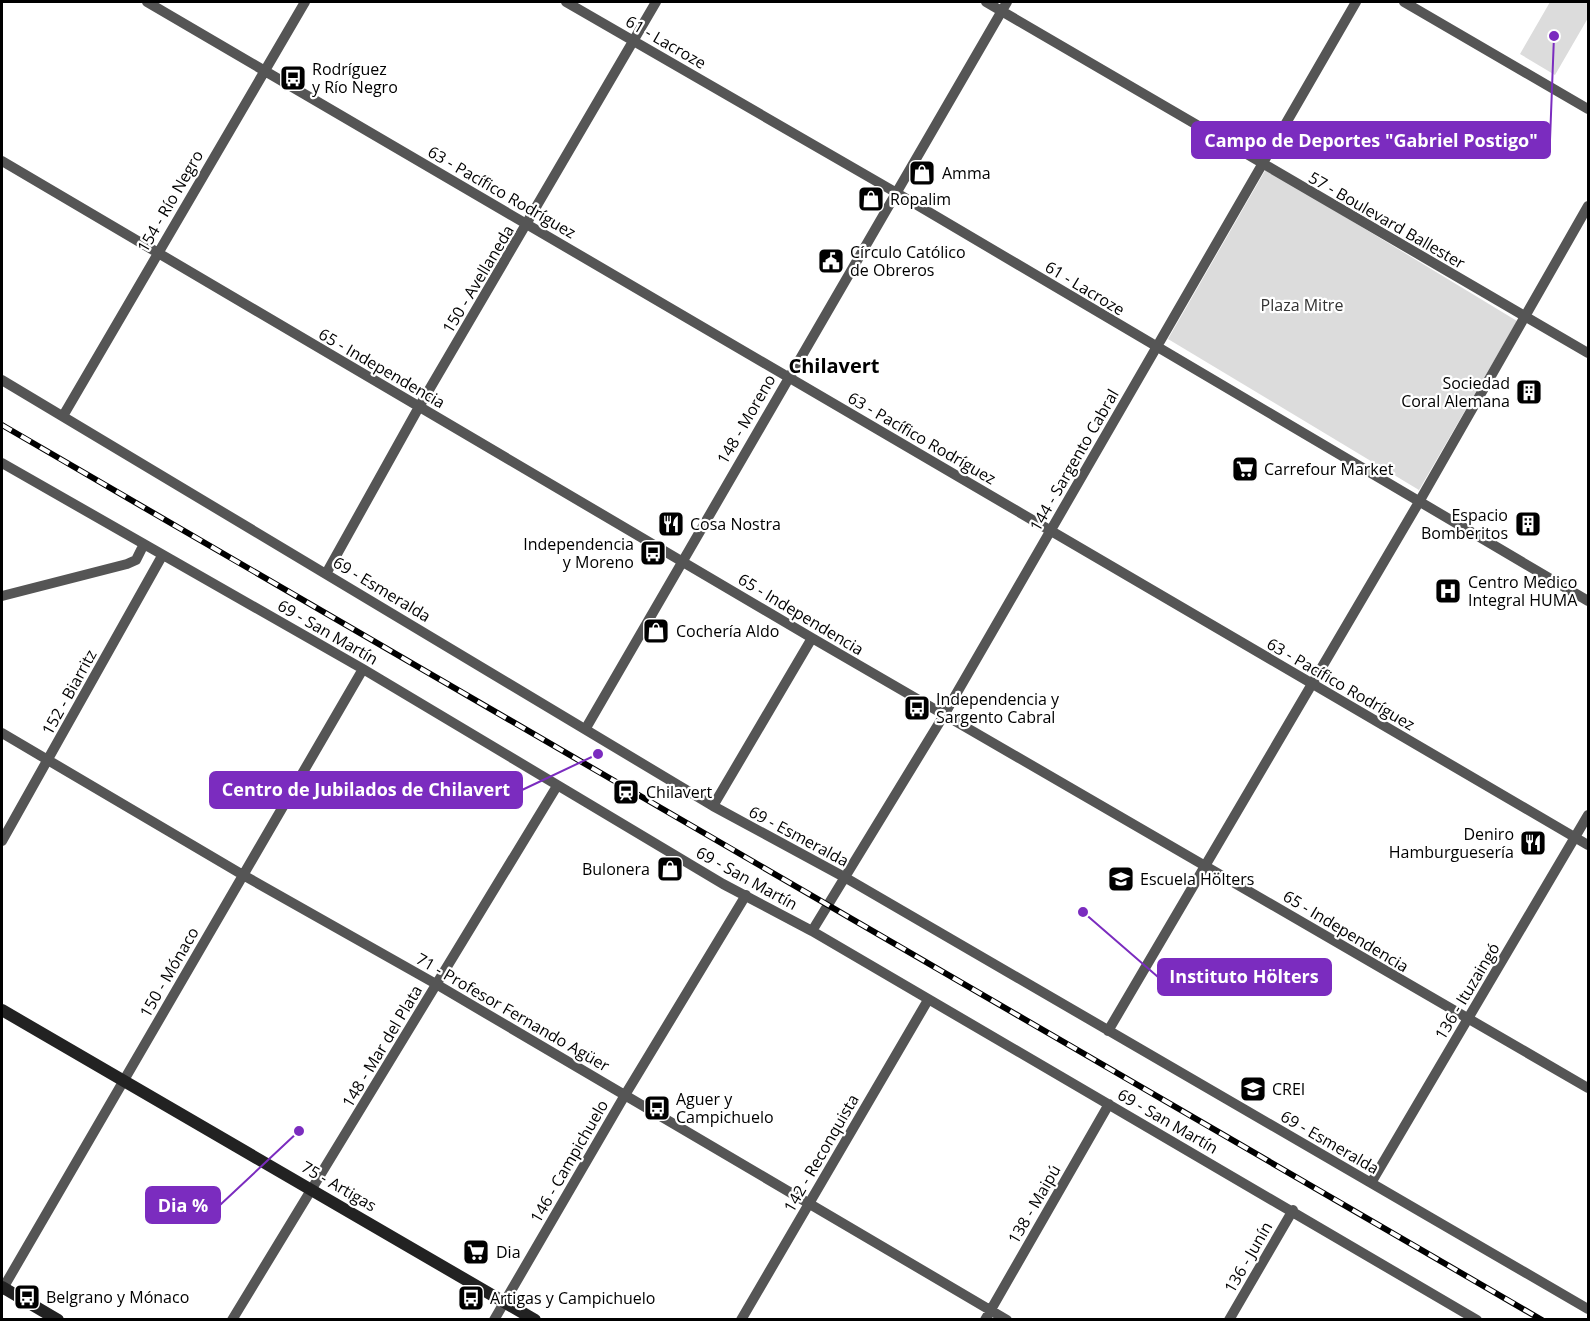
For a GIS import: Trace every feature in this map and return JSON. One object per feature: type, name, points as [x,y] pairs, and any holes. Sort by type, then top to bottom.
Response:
[{"type":"street","name":"63 - Pacífico Rodríguez","points":[[147,2],[1588,845]]},
{"type":"street","name":"154 - Río Negro","points":[[63,416],[304,2]]},
{"type":"street","name":"61 - Lacroze","points":[[566,2],[895,192],[1588,601]]},
{"type":"street","name":"150 - Avellaneda","points":[[327,572],[419,407],[656,2]]},
{"type":"street","name":"57 - Boulevard Ballester","points":[[986,2],[1004,6],[1262,164],[1588,353]]},
{"type":"street","name":"144 - Sargento Cabral","points":[[812,931],[944,715],[1356,2]]},
{"type":"street","points":[[1404,2],[1588,109]]},
{"type":"street","name":"148 - Moreno","points":[[586,729],[681,560],[1004,6]]},
{"type":"street","name":"65 - Independencia","points":[[2,161],[812,638],[1205,865],[1467,1020],[1588,1088]]},
{"type":"street","points":[[1108,1031],[1419,502],[1588,206]]},
{"type":"street","name":"69 - Esmeralda","points":[[2,380],[327,572],[713,806],[846,878],[1588,1309]]},
{"type":"street","name":"69 - San Martín","points":[[2,463],[143,546],[363,669],[557,786],[812,931],[1477,1319]]},
{"type":"street","points":[[2,596],[127,564],[136,560],[143,546]]},
{"type":"street","name":"152 - Biarritz","points":[[2,841],[162,556]]},
{"type":"street","points":[[713,806],[812,638]]},
{"type":"street","name":"150 - Mónaco","points":[[2,1288],[363,669]]},
{"type":"street","name":"71 - Profesor Fernando Agüer","points":[[2,734],[625,1095],[809,1204],[988,1315],[1006,1320]]},
{"type":"street","name":"148 - Mar del Plata","points":[[232,1320],[314,1190],[557,786]]},
{"type":"street","name":"136 - Ituzaingó","points":[[1371,1183],[1588,815]]},
{"type":"street","name":"146 - Campichuelo","points":[[494,1320],[625,1095],[746,895]]},
{"type":"street","name":"142 - Reconquista","points":[[741,1320],[928,1000]]},
{"type":"street","name":"75 - Artigas","points":[[2,1010],[535,1320]]},
{"type":"street","name":"138 - Maipú","points":[[988,1315],[1109,1104]]},
{"type":"street","name":"136 - Junín","points":[[1229,1320],[1293,1210]]},
{"type":"street","points":[[2,1288],[58,1320]]},
{"type":"green space","points":[[1550,2],[1588,2],[1588,18],[1555,75],[1520,54]]},
{"type":"green space","name":"Plaza Mitre","points":[[1266,169],[1517,321],[1419,490],[1168,339]]},
{"type":"railway","points":[[2,425],[1542,1320]]},
{"type":"place","name":"Campo de Deportes \"Gabriel Postigo\"","points":[[1554,36]]},
{"type":"place","name":"Rodríguez y Río Negro","points":[[293,78]]},
{"type":"place","name":"Amma","points":[[922,173]]},
{"type":"place","name":"Ropalim","points":[[871,199]]},
{"type":"place","name":"Círculo Católico de Obreros","points":[[831,261]]},
{"type":"place","name":"Sociedad Coral Alemana","points":[[1529,392]]},
{"type":"place","name":"Carrefour Market","points":[[1245,469]]},
{"type":"place","name":"Cosa Nostra","points":[[671,524]]},
{"type":"place","name":"Espacio Bomberitos","points":[[1528,524]]},
{"type":"place","name":"Independencia y Moreno","points":[[653,553]]},
{"type":"place","name":"Centro Medico Integral HUMA","points":[[1448,591]]},
{"type":"place","name":"Cochería Aldo","points":[[656,631]]},
{"type":"place","name":"Independencia y Sargento Cabral","points":[[917,708]]},
{"type":"place","name":"Centro de Jubilados de Chilavert","points":[[598,754]]},
{"type":"place","name":"Chilavert","points":[[626,792]]},
{"type":"place","name":"Deniro Hamburguesería","points":[[1533,843]]},
{"type":"place","name":"Bulonera","points":[[670,869]]},
{"type":"place","name":"Escuela Hölters","points":[[1121,879]]},
{"type":"place","name":"Instituto Hölters","points":[[1083,912]]},
{"type":"place","name":"CREI","points":[[1253,1089]]},
{"type":"place","name":"Aguer y Campichuelo","points":[[657,1108]]},
{"type":"place","name":"Dia %","points":[[299,1131]]},
{"type":"place","name":"Dia","points":[[476,1252]]},
{"type":"place","name":"Belgrano y Mónaco","points":[[27,1297]]},
{"type":"place","name":"Artigas y Campichuelo","points":[[471,1298]]},
{"type":"district","name":"Chilavert","points":[[834,365]]}]
